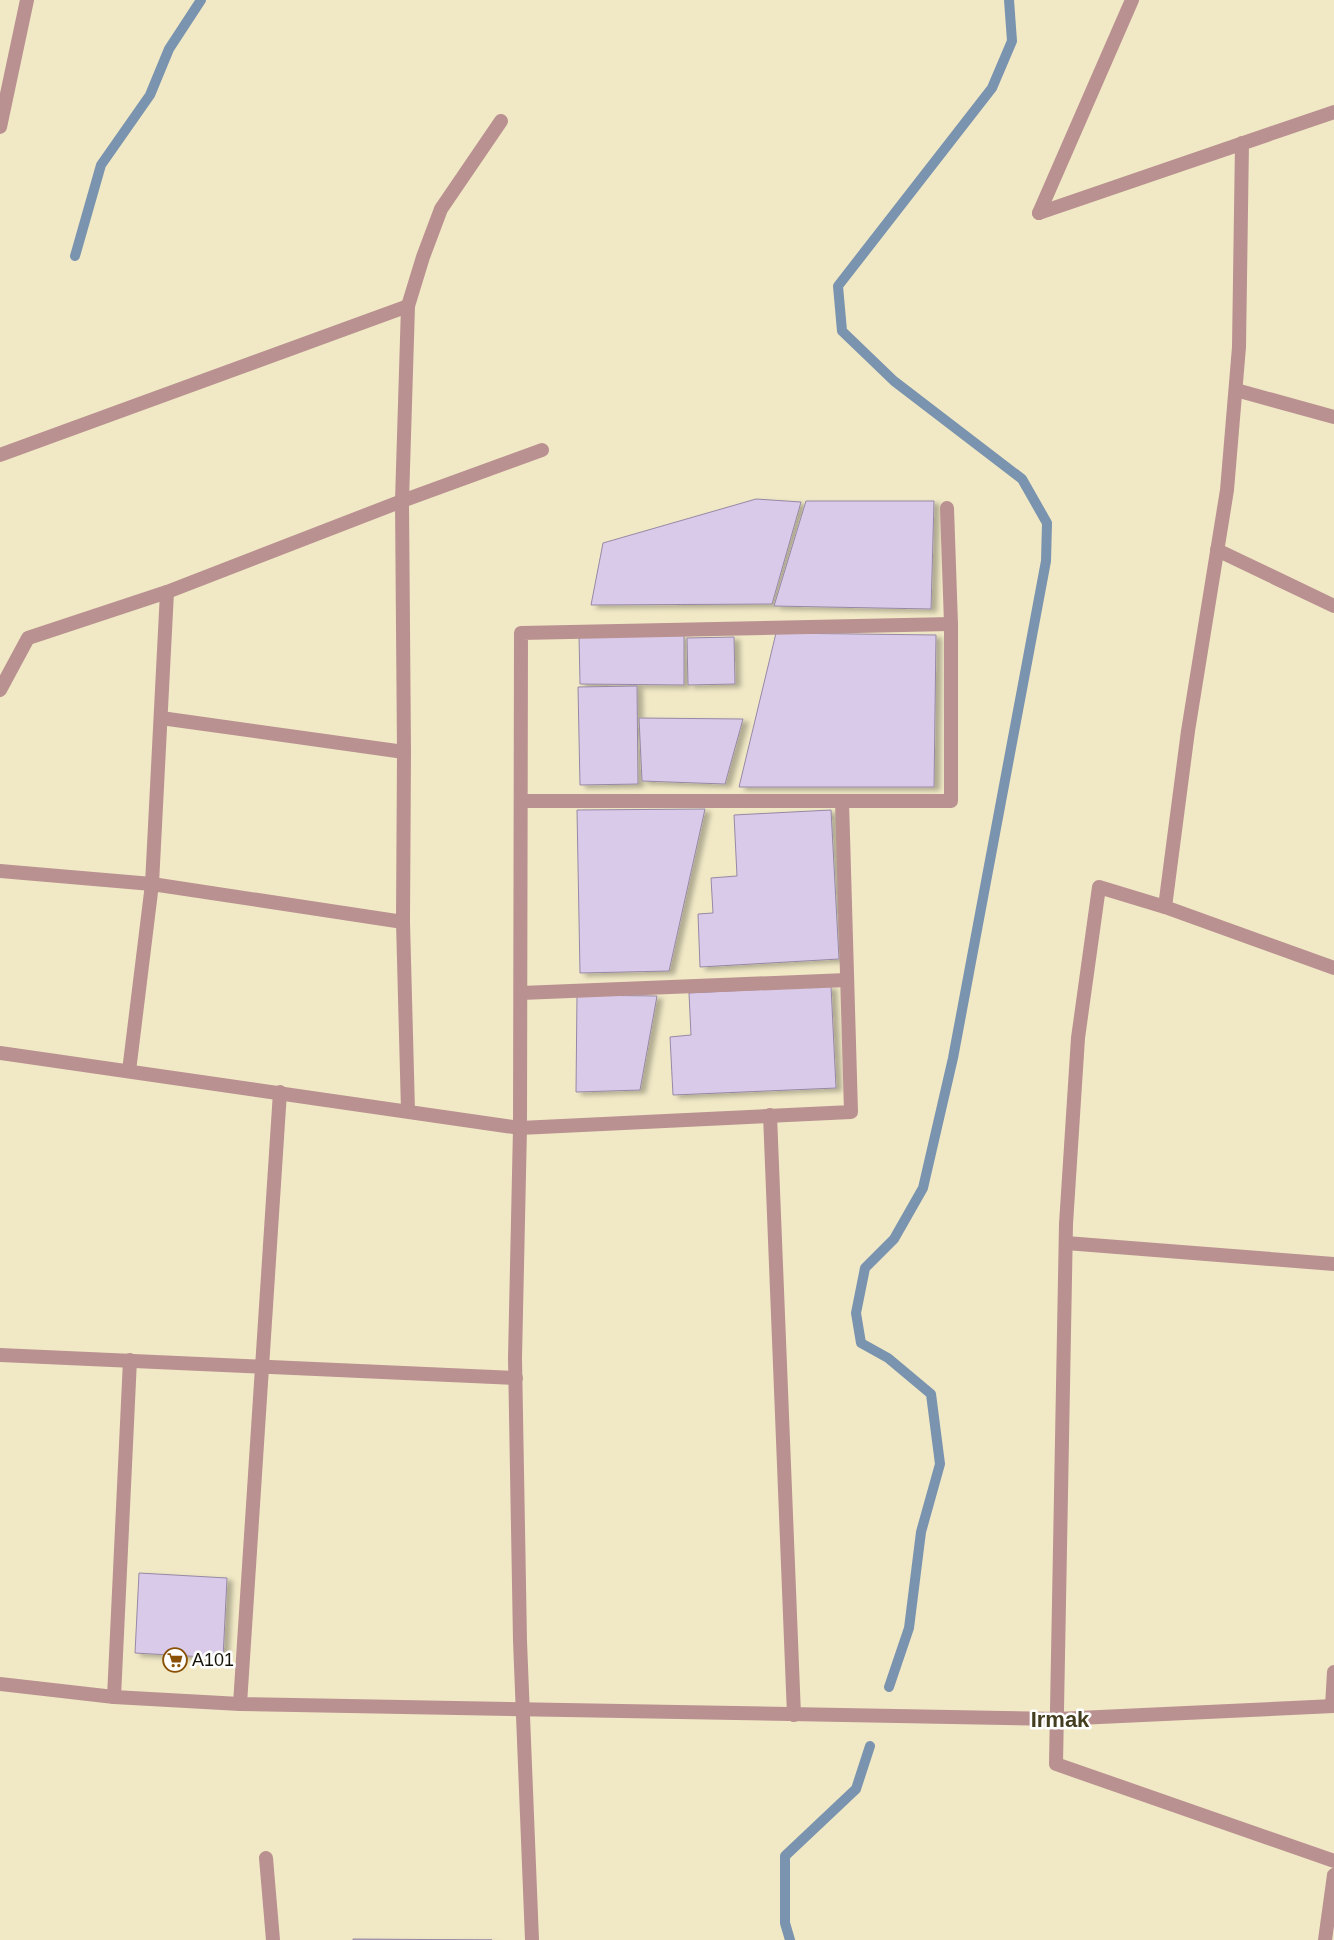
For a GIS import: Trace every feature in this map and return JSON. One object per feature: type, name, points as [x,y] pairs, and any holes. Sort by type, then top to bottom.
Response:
[{"type":"street","points":[[0,127],[27,0]]},
{"type":"street","points":[[1132,0],[1038,213],[1334,112]]},
{"type":"street","points":[[408,1111],[403,922],[402,501],[408,306],[423,257],[441,209],[500,121]]},
{"type":"street","points":[[1165,907],[1188,731],[1227,490],[1239,347],[1242,143]]},
{"type":"street","points":[[0,455],[408,306]]},
{"type":"street","points":[[1236,390],[1334,417]]},
{"type":"street","points":[[0,690],[28,638],[167,592],[402,501],[542,450]]},
{"type":"street","points":[[522,801],[951,800],[947,508]]},
{"type":"street","points":[[1217,550],[1334,606]]},
{"type":"street","points":[[129,1071],[152,884],[167,592]]},
{"type":"street","points":[[532,1940],[523,1710],[516,1378],[521,993],[521,632],[950,624]]},
{"type":"street","points":[[161,718],[404,752]]},
{"type":"street","points":[[0,1053],[520,1128],[852,1112],[842,801]]},
{"type":"street","points":[[0,871],[152,884],[403,922]]},
{"type":"street","points":[[1334,968],[1165,907],[1099,887],[1078,1038],[1066,1243],[1056,1764],[1334,1862]]},
{"type":"street","points":[[521,993],[848,980]]},
{"type":"street","points":[[240,1704],[280,1092]]},
{"type":"street","points":[[770,1115],[794,1715]]},
{"type":"street","points":[[1066,1243],[1334,1264]]},
{"type":"street","points":[[0,1355],[516,1378]]},
{"type":"street","points":[[114,1697],[130,1360]]},
{"type":"street","points":[[0,1684],[114,1697],[240,1704],[1057,1719],[1333,1706],[1334,1672]]},
{"type":"street","points":[[266,1858],[273,1940]]},
{"type":"street","points":[[1325,1940],[1334,1875]]},
{"type":"building","points":[[756,499],[801,502],[772,604],[591,605],[603,543]]},
{"type":"building","points":[[806,501],[934,501],[931,609],[774,606]]},
{"type":"building","points":[[776,633],[936,635],[934,787],[739,787]]},
{"type":"building","points":[[579,635],[684,635],[684,685],[580,684]]},
{"type":"building","points":[[734,637],[735,684],[688,685],[687,638]]},
{"type":"building","points":[[637,686],[638,784],[580,785],[578,687]]},
{"type":"building","points":[[639,718],[743,719],[725,784],[642,781]]},
{"type":"building","points":[[705,809],[669,971],[580,973],[577,810]]},
{"type":"building","points":[[831,810],[839,959],[700,967],[698,914],[713,913],[711,878],[737,876],[734,815]]},
{"type":"building","points":[[831,986],[836,1088],[673,1095],[670,1037],[691,1035],[689,993]]},
{"type":"building","points":[[577,995],[657,996],[640,1090],[576,1092]]},
{"type":"building","points":[[139,1573],[227,1578],[223,1658],[135,1653]]},
{"type":"building","points":[[353,1939],[492,1940],[353,1940]]},
{"type":"waterway","points":[[75,256],[101,165],[150,95],[169,49],[201,0]]},
{"type":"waterway","points":[[889,1687],[909,1628],[921,1532],[940,1464],[931,1394],[888,1358],[861,1343],[856,1313],[865,1268],[894,1239],[923,1188],[953,1058],[1046,561],[1047,523],[1022,479],[894,381],[842,331],[838,286],[992,88],[1012,41],[1009,0]]},
{"type":"waterway","points":[[790,1940],[785,1923],[785,1856],[856,1789],[870,1746]]},
{"type":"place","name":"A101","points":[[175,1660]]},
{"type":"district","name":"Irmak","points":[[1060,1719]]}]
